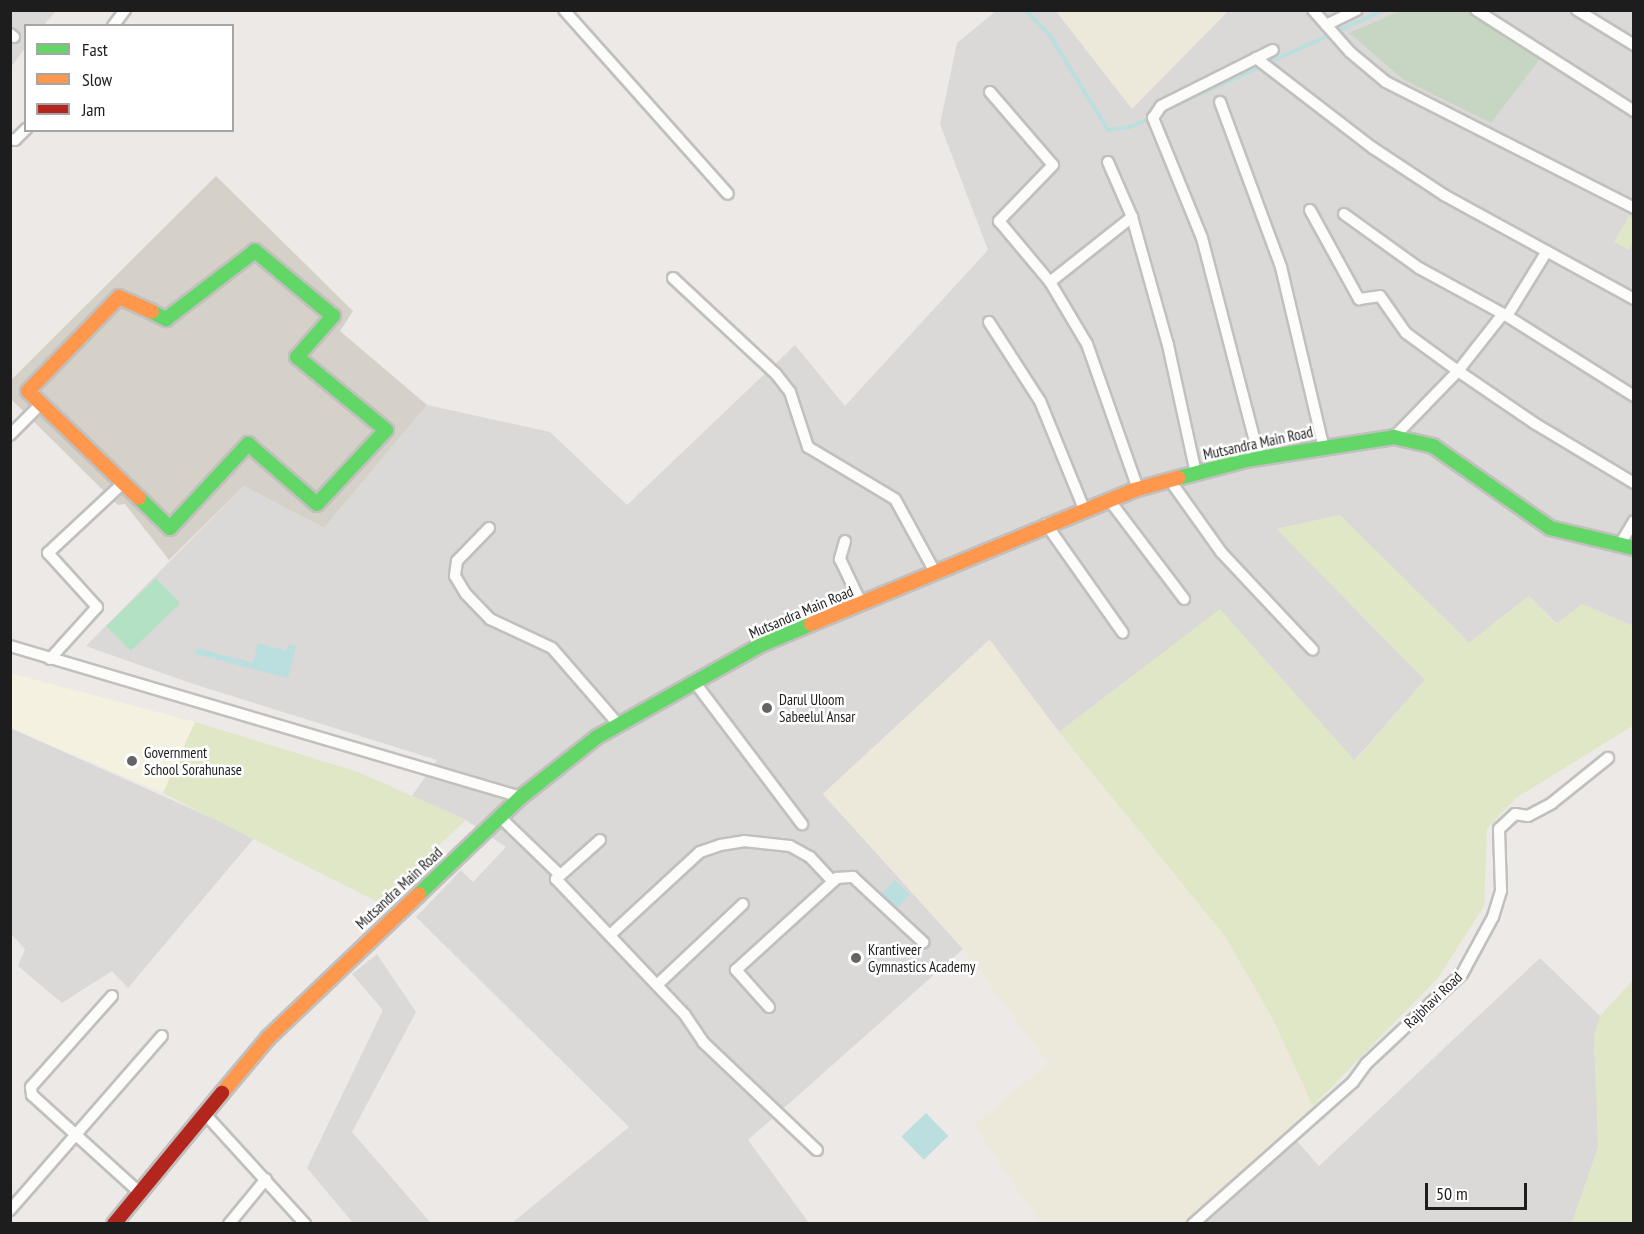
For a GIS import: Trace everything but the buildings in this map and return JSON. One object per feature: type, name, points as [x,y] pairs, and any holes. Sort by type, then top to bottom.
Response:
[{"type":"street","points":[[114,24],[125,10]]},
{"type":"street","points":[[564,10],[728,194]]},
{"type":"street","points":[[1313,10],[1350,52],[1386,82],[1634,208]]},
{"type":"street","points":[[1326,25],[1357,10]]},
{"type":"street","points":[[1476,10],[1634,111]]},
{"type":"street","points":[[1577,10],[1634,45]]},
{"type":"street","points":[[1259,457],[1202,237],[1154,118],[1161,106],[1273,50]]},
{"type":"street","points":[[1256,58],[1373,148],[1444,195],[1634,299]]},
{"type":"street","points":[[990,92],[1053,165],[999,221],[1050,282],[1087,344],[1100,374],[1138,489]]},
{"type":"street","points":[[1220,102],[1281,267],[1323,445]]},
{"type":"street","points":[[10,139],[15,140],[24,131]]},
{"type":"street","points":[[1108,162],[1132,217],[1168,345],[1196,473]]},
{"type":"street","points":[[1310,210],[1353,294],[1359,299],[1380,296],[1406,333],[1534,423],[1634,483]]},
{"type":"street","points":[[1344,214],[1419,268],[1505,315],[1634,396]]},
{"type":"street","points":[[1050,282],[1132,217]]},
{"type":"street","points":[[255,251],[333,316],[297,357],[386,430],[316,504],[248,444],[170,528],[121,485],[28,391],[119,297],[166,319],[255,251]]},
{"type":"street","points":[[1394,437],[1458,371],[1505,315],[1546,251]]},
{"type":"street","points":[[673,278],[776,374],[790,392],[808,447],[894,498],[935,572]]},
{"type":"street","points":[[989,322],[1040,401],[1084,509]]},
{"type":"street","points":[[10,435],[40,405]]},
{"type":"street","name":"Mutsandra Main Road","points":[[114,1224],[269,1037],[521,796],[618,724],[696,684],[763,644],[1046,524],[1138,489],[1259,457],[1323,445],[1394,437],[1422,442],[1450,456],[1504,499],[1550,528],[1634,548]]},
{"type":"street","points":[[1169,479],[1221,552],[1313,650]]},
{"type":"street","points":[[50,659],[97,607],[48,553],[121,485]]},
{"type":"street","points":[[1110,501],[1185,599]]},
{"type":"street","points":[[1619,546],[1634,521]]},
{"type":"street","points":[[1046,524],[1123,633]]},
{"type":"street","points":[[489,528],[457,561],[455,576],[466,594],[490,620],[552,648],[618,724]]},
{"type":"street","points":[[845,541],[840,559],[861,603]]},
{"type":"street","points":[[10,646],[521,796]]},
{"type":"street","points":[[696,684],[802,824]]},
{"type":"street","name":"Rajbhavi Road","points":[[1194,1224],[1353,1082],[1366,1064],[1462,974],[1493,917],[1500,890],[1498,829],[1515,814],[1528,816],[1552,803],[1608,758]]},
{"type":"street","points":[[500,817],[560,875]]},
{"type":"street","points":[[600,840],[556,879],[657,985],[703,1042],[817,1149]]},
{"type":"street","points":[[610,935],[700,852],[720,844],[744,840],[790,846],[810,857],[832,881]]},
{"type":"street","points":[[769,1007],[736,970],[832,881],[853,877],[923,942]]},
{"type":"street","points":[[657,985],[743,904]]},
{"type":"street","points":[[112,996],[31,1087],[36,1100],[140,1192]]},
{"type":"street","points":[[10,1210],[162,1036]]},
{"type":"street","points":[[205,1114],[305,1224]]},
{"type":"street","points":[[229,1224],[266,1179]]},
{"type":"shaded area","points":[[11,11],[56,11],[45,24],[24,24],[24,49],[11,67]]},
{"type":"shaded area","points":[[996,11],[1056,11],[1132,108],[1228,11],[1633,11],[1633,626],[1582,604],[1557,624],[1529,596],[1469,643],[1340,515],[1277,529],[1425,680],[1354,761],[1220,610],[1059,732],[989,640],[823,794],[963,949],[748,1140],[809,1223],[512,1223],[629,1127],[416,917],[461,870],[473,882],[506,847],[466,820],[412,796],[437,760],[193,684],[86,646],[244,486],[324,528],[427,405],[550,432],[627,505],[795,345],[845,406],[988,250],[940,124],[957,43]]},
{"type":"shaded area","points":[[1056,11],[1228,11],[1132,109]]},
{"type":"shaded area","points":[[216,176],[353,311],[340,331],[427,405],[324,528],[244,486],[169,560],[125,504],[118,505],[11,399],[10,381]]},
{"type":"shaded area","points":[[990,640],[1059,732],[1225,936],[1273,1019],[1313,1106],[1242,1176],[1184,1223],[1041,1223],[974,1125],[1067,1048],[1047,1061],[963,949],[823,794]]},
{"type":"shaded area","name":"Government School Sorahunase","points":[[10,673],[195,722],[163,793],[11,728]]},
{"type":"shaded area","points":[[10,728],[255,837],[128,988],[112,971],[62,1003],[18,966],[25,949],[11,934]]},
{"type":"shaded area","points":[[377,954],[416,1012],[352,1132],[431,1223],[353,1223],[307,1168],[383,1010],[352,974]]},
{"type":"shaded area","points":[[1540,958],[1600,1016],[1594,1049],[1600,1126],[1598,1148],[1572,1223],[1184,1224],[1242,1176],[1288,1131],[1319,1166]]},
{"type":"green space","points":[[1400,11],[1489,11],[1547,50],[1491,123],[1404,80],[1349,33]]},
{"type":"green space","points":[[1629,216],[1633,219],[1634,241],[1628,250],[1614,242]]},
{"type":"green space","points":[[1340,515],[1469,643],[1529,596],[1556,624],[1582,604],[1633,626],[1634,725],[1516,798],[1487,829],[1484,906],[1438,978],[1313,1106],[1273,1019],[1225,936],[1059,732],[1220,609],[1355,761],[1425,680],[1277,529]]},
{"type":"green space","points":[[156,578],[180,603],[131,651],[106,626]]},
{"type":"green space","points":[[195,722],[358,772],[466,820],[378,902],[163,793]]},
{"type":"green space","points":[[1633,980],[1633,1223],[1572,1223],[1598,1148],[1594,1036],[1600,1016]]},
{"type":"water","points":[[258,643],[286,651],[288,644],[296,646],[288,678],[195,654],[197,648],[253,663]]},
{"type":"water","points":[[895,880],[910,895],[896,909],[881,894]]},
{"type":"water","points":[[926,1113],[948,1136],[924,1160],[902,1137]]},
{"type":"waterway","points":[[1025,10],[1049,34],[1108,130],[1130,127],[1152,117]]},
{"type":"waterway","points":[[1161,112],[1384,10]]},
{"type":"traffic: fast","points":[[139,498],[170,528],[248,444],[317,504],[386,430],[297,357],[333,316],[255,251]]},
{"type":"traffic: fast","points":[[152,312],[166,319],[255,251]]},
{"type":"traffic: fast","points":[[1178,478],[1246,460],[1394,437],[1433,446],[1550,528],[1634,548]]},
{"type":"traffic: fast","points":[[419,894],[521,797],[597,737],[763,644],[811,624]]},
{"type":"traffic: slow","points":[[139,498],[28,391],[119,297],[152,312]]},
{"type":"traffic: slow","points":[[811,624],[1134,490],[1178,478]]},
{"type":"traffic: slow","points":[[222,1093],[269,1037],[419,894]]},
{"type":"traffic: jam","points":[[114,1224],[222,1093]]},
{"type":"place","name":"Darul Uloom Sabeelul Ansar","points":[[767,708]]},
{"type":"place","name":"Government School Sorahunase","points":[[132,761]]},
{"type":"place","name":"Krantiveer Gymnastics Academy","points":[[856,958]]}]
